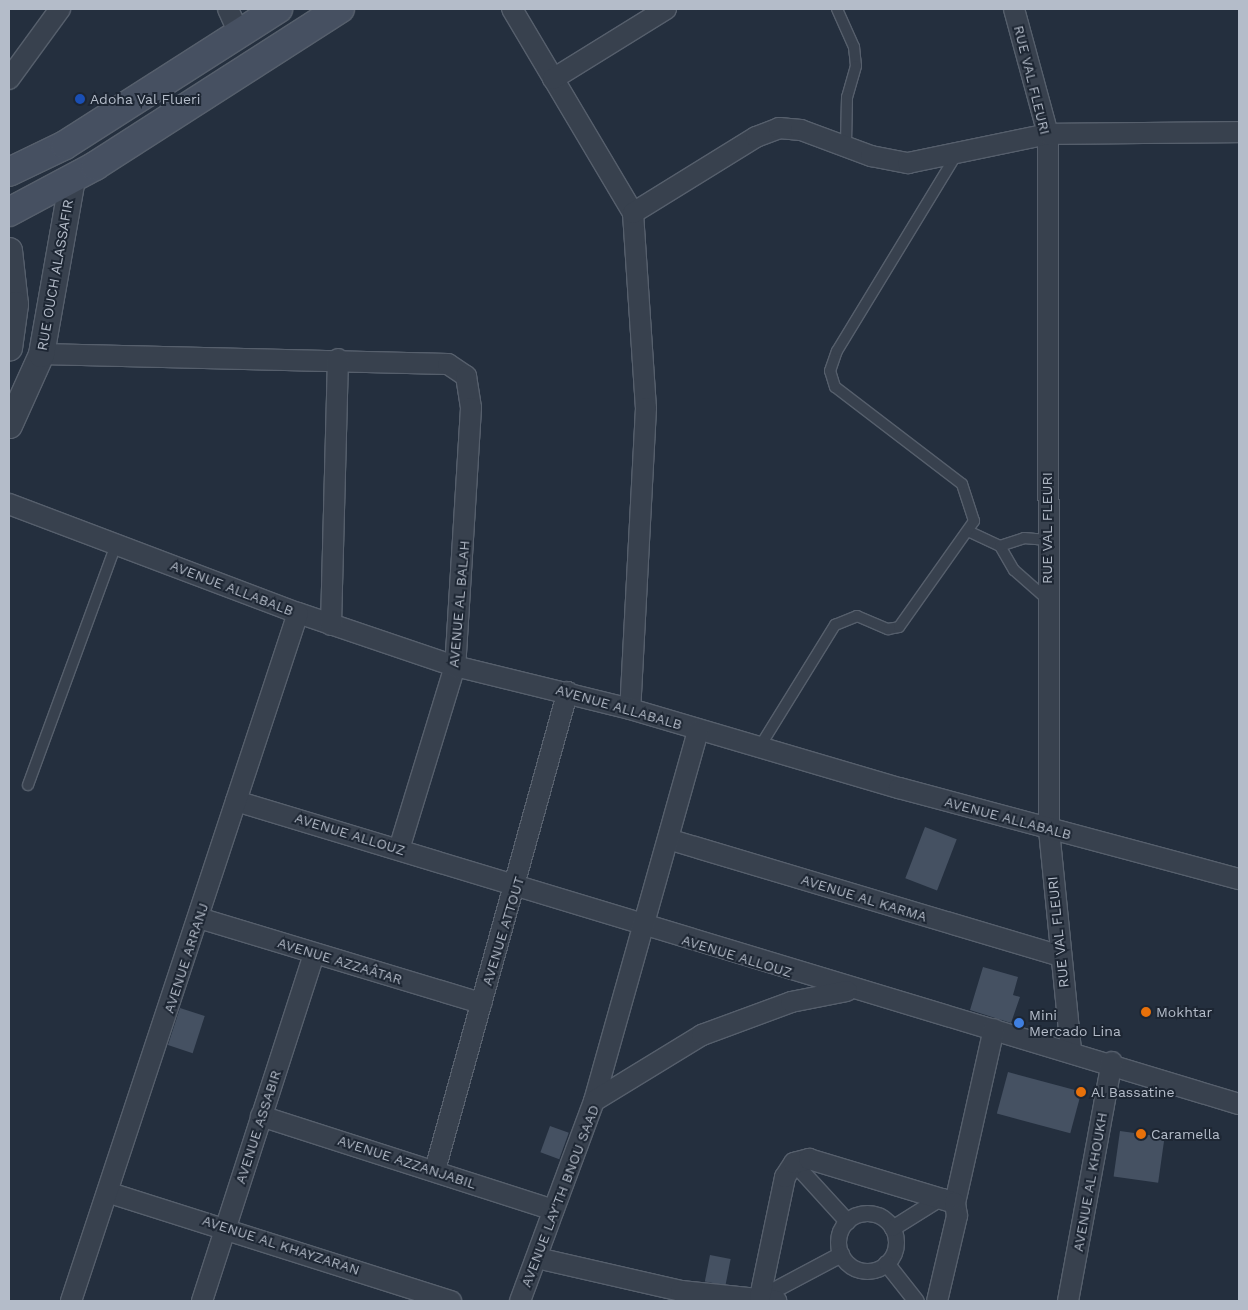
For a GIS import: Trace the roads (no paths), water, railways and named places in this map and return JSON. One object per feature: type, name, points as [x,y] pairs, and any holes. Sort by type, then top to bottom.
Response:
[{"type":"main road","points":[[9,172],[65,144],[278,9]]},
{"type":"main road","points":[[9,212],[72,178],[340,9]]},
{"type":"street","points":[[9,78],[60,9]]},
{"type":"street","points":[[228,9],[239,34]]},
{"type":"street","points":[[512,9],[633,213],[646,408],[630,709]]},
{"type":"street","points":[[553,79],[666,9]]},
{"type":"street","name":"RUE VAL FLEURI","points":[[1014,9],[1048,134],[1046,540],[1049,830],[1071,1050]]},
{"type":"street","points":[[633,213],[710,163],[779,128],[801,130],[908,163],[1048,134],[1239,132]]},
{"type":"street","name":"RUE OUCH ALASSAFIR","points":[[9,425],[42,354],[72,178]]},
{"type":"street","points":[[9,250],[15,304],[9,348]]},
{"type":"street","points":[[42,354],[338,359],[331,625]]},
{"type":"street","name":"AVENUE AL BALAH","points":[[338,359],[448,364],[466,376],[471,408],[455,666],[399,849]]},
{"type":"street","name":"AVENUE ALLABALB","points":[[9,504],[331,625],[455,666],[568,692],[1049,830],[1239,880]]},
{"type":"street","name":"AVENUE ARRANJ","points":[[72,1301],[110,1193],[298,613]]},
{"type":"street","name":"AVENUE ATTOUT","points":[[435,1170],[481,1003],[517,884],[568,692]]},
{"type":"street","points":[[594,1101],[646,928],[698,730]]},
{"type":"street","name":"AVENUE ALLOUZ","points":[[236,800],[517,884],[646,928],[851,990],[1112,1062],[1239,1104]]},
{"type":"street","name":"AVENUE AL KARMA","points":[[668,839],[1061,956]]},
{"type":"street","name":"AVENUE AZZAÂTAR","points":[[199,918],[481,1003]]},
{"type":"street","name":"AVENUE ASSABIR","points":[[202,1301],[314,954]]},
{"type":"street","name":"AVENUE LAY'TH BNOU SAAD","points":[[520,1301],[594,1101],[702,1035],[791,1002],[851,990]]},
{"type":"street","points":[[937,1301],[957,1216],[949,1200],[994,1029]]},
{"type":"street","name":"AVENUE AL KHOUKH","points":[[1068,1301],[1112,1062]]},
{"type":"street","name":"AVENUE AZZANJABIL","points":[[261,1116],[435,1170],[553,1210]]},
{"type":"street","points":[[768,1299],[785,1177],[794,1163],[809,1159],[949,1200]]},
{"type":"street","points":[[794,1163],[848,1221]]},
{"type":"street","name":"AVENUE AL KHAYZARAN","points":[[110,1193],[226,1227],[403,1293],[451,1301]]},
{"type":"street","points":[[892,1228],[949,1200]]},
{"type":"street","points":[[860,1214],[875,1214],[892,1228],[896,1243],[886,1264],[861,1271],[841,1254],[840,1233],[848,1221],[860,1214]]},
{"type":"street","points":[[537,1258],[679,1296],[768,1299],[841,1254]]},
{"type":"street","points":[[886,1264],[916,1301]]},
{"type":"lane","points":[[837,9],[854,47],[856,66],[845,118],[846,145]]},
{"type":"lane","points":[[759,748],[835,625],[857,616],[888,629],[899,627],[970,532],[974,510],[962,484],[835,387],[830,371],[837,351],[957,154]]},
{"type":"lane","points":[[970,532],[1000,546],[1014,570],[1048,600]]},
{"type":"lane","points":[[1000,546],[1024,538],[1046,540]]},
{"type":"lane","points":[[28,786],[116,544]]},
{"type":"place","name":"Adoha Val Flueri","points":[[80,99]]},
{"type":"place","name":"Mokhtar","points":[[1146,1012]]},
{"type":"place","name":"Mini Mercado Lina","points":[[1019,1023]]},
{"type":"place","name":"Al Bassatine","points":[[1081,1092]]},
{"type":"place","name":"Caramella","points":[[1141,1134]]}]
